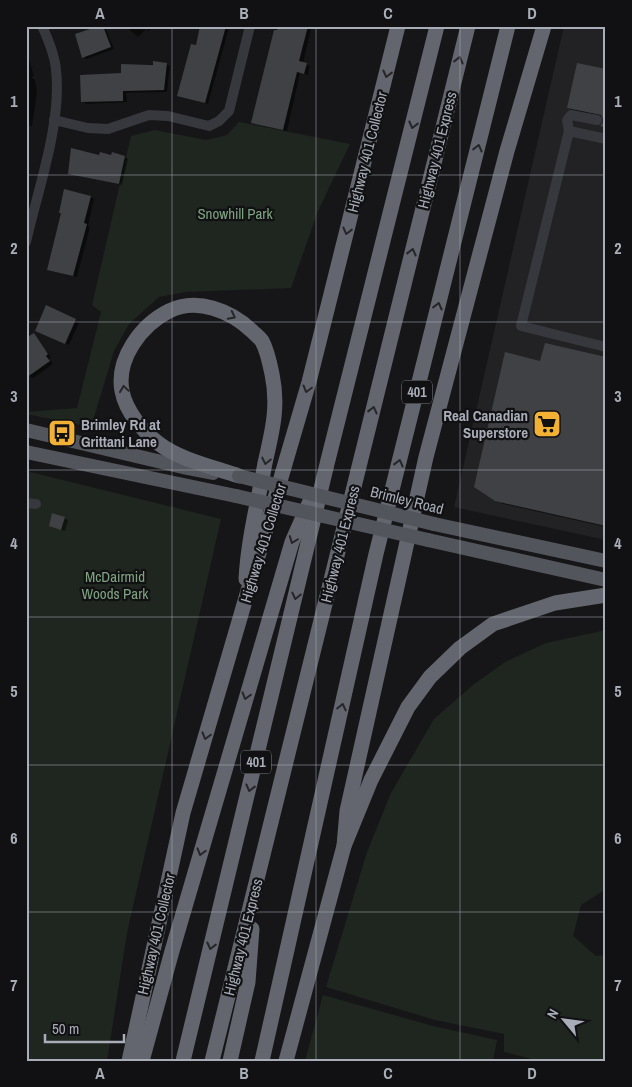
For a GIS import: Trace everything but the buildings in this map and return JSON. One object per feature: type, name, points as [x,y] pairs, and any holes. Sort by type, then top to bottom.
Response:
[{"type":"highway","name":"Highway 401 Collector","points":[[128,1061],[183,813],[309,382],[398,26]]},
{"type":"highway","name":"Highway 401 Express","points":[[183,1061],[327,464],[437,26]]},
{"type":"highway","name":"Highway 401 Express","points":[[212,1061],[468,26]]},
{"type":"highway","points":[[344,846],[347,811],[426,457],[508,151],[544,26]]},
{"type":"highway","name":"401","points":[[262,1061],[376,554],[508,27]]},
{"type":"highway","points":[[239,476],[187,458],[160,445],[144,431],[130,411],[122,392],[122,369],[133,344],[148,326],[169,311],[186,306],[216,308],[240,320],[262,340],[272,374],[277,406],[248,551],[244,605]]},
{"type":"highway","points":[[142,1061],[172,951],[292,542],[327,464]]},
{"type":"highway","points":[[286,1061],[344,846],[371,780],[408,707],[430,677],[460,648],[493,624],[555,602],[606,595]]},
{"type":"highway","points":[[230,1061],[248,982],[257,882]]},
{"type":"main road","name":"Brimley Road","points":[[26,430],[187,468],[239,476],[434,524],[606,561]]},
{"type":"main road","points":[[26,452],[236,496],[606,580]]},
{"type":"street","points":[[54,120],[88,128],[108,129],[149,115],[168,116],[209,126],[219,121],[229,111],[250,26]]},
{"type":"street","points":[[26,242],[58,98],[56,68],[43,27]]},
{"type":"street","points":[[597,120],[571,115],[568,120],[569,131],[521,326],[606,347]]},
{"type":"street","points":[[569,131],[606,139]]},
{"type":"shaded area","points":[[564,26],[606,26],[606,540],[454,507]]},
{"type":"green space","name":"Snowhill Park","points":[[239,122],[350,144],[318,211],[291,288],[186,292],[159,297],[129,324],[114,351],[91,427],[26,414],[26,412],[77,408],[101,312],[92,305],[131,136],[155,130],[206,140],[227,135]]},
{"type":"green space","name":"McDairmid Woods Park","points":[[26,471],[221,519],[127,933],[107,1061],[26,1061]]},
{"type":"green space","points":[[606,630],[606,889],[581,905],[573,936],[596,956],[606,955],[606,1061],[540,1061],[504,1052],[504,1034],[435,1020],[326,987],[367,852],[391,793],[434,719],[473,685],[505,662],[546,643]]},
{"type":"green space","points":[[323,995],[433,1026],[497,1040],[493,1061],[305,1061]]},
{"type":"place","name":"Real Canadian Superstore","points":[[547,424]]},
{"type":"place","name":"Brimley Rd at Grittani Lane","points":[[62,433]]}]
